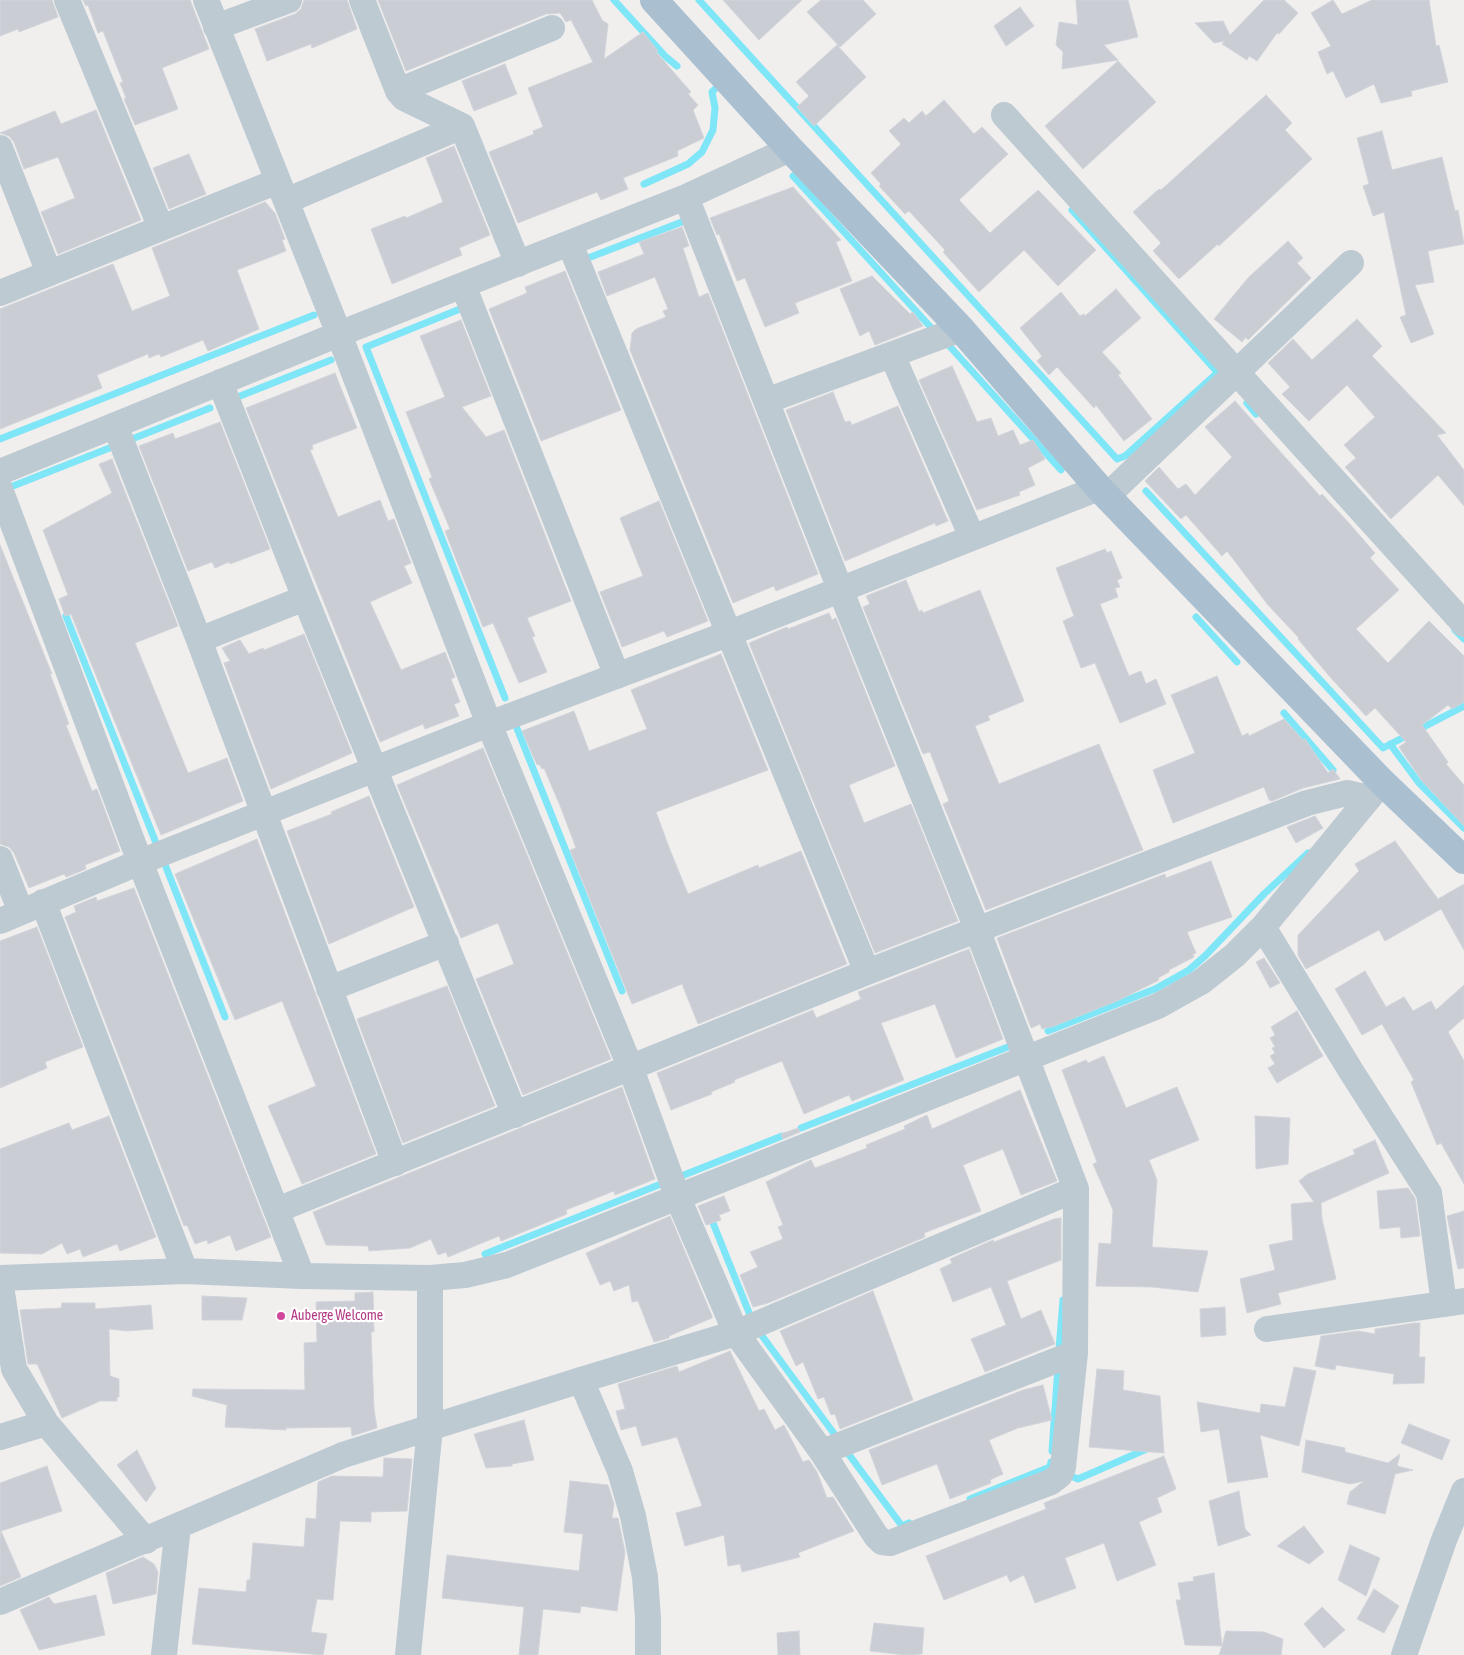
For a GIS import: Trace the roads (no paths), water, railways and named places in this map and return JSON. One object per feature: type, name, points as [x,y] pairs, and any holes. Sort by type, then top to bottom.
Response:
[{"type":"main road","points":[[654,0],[790,149],[961,329],[1103,492],[1376,790],[1464,860]]},
{"type":"street","points":[[67,0],[161,228]]},
{"type":"street","points":[[206,0],[339,334],[489,724],[631,1069],[678,1198],[736,1333],[822,1452],[876,1536],[882,1542],[890,1542],[1051,1482],[1060,1475],[1063,1467],[1075,1353],[1076,1189],[978,929],[840,589],[686,197]]},
{"type":"street","points":[[216,27],[289,0]]},
{"type":"street","points":[[362,0],[398,91],[411,103],[454,120],[462,126],[518,264]]},
{"type":"street","points":[[398,91],[552,28]]},
{"type":"street","points":[[1004,115],[1464,624]]},
{"type":"street","points":[[0,293],[161,228],[282,191],[462,126]]},
{"type":"street","points":[[0,148],[49,273]]},
{"type":"street","points":[[0,472],[339,334],[686,197],[790,149]]},
{"type":"street","points":[[570,244],[867,972]]},
{"type":"street","points":[[22,912],[140,862],[489,724],[730,633],[972,537],[1103,492],[1237,372],[1351,263]]},
{"type":"street","points":[[463,285],[617,676]]},
{"type":"street","points":[[766,401],[961,329]]},
{"type":"street","points":[[892,355],[972,537]]},
{"type":"street","points":[[220,382],[305,598],[515,1115]]},
{"type":"street","points":[[114,425],[199,640],[395,1163]]},
{"type":"street","points":[[0,489],[140,862],[302,1276]]},
{"type":"street","points":[[199,640],[305,598]]},
{"type":"street","points":[[277,1210],[631,1069],[867,972],[1307,803],[1347,793],[1376,790]]},
{"type":"street","points":[[146,1540],[46,1422],[14,1369],[0,1279],[185,1271],[302,1276],[430,1278],[465,1275],[507,1265],[1026,1060],[1166,1001],[1201,982],[1235,954],[1263,927],[1376,790]]},
{"type":"street","points":[[0,859],[22,912],[185,1271]]},
{"type":"street","points":[[1263,927],[1351,1072],[1428,1193],[1454,1302],[1267,1329]]},
{"type":"street","points":[[329,989],[446,943]]},
{"type":"street","points":[[0,1602],[343,1455],[736,1333],[1076,1189]]},
{"type":"street","points":[[408,1655],[430,1427],[430,1278]]},
{"type":"street","points":[[822,1452],[1075,1353]]},
{"type":"street","points":[[580,1380],[620,1471],[633,1516],[645,1577],[648,1655]]},
{"type":"street","points":[[0,1437],[46,1422]]},
{"type":"street","points":[[1404,1655],[1444,1540],[1464,1491]]},
{"type":"street","points":[[164,1655],[178,1526]]},
{"type":"waterway","points":[[614,0],[666,57],[677,66]]},
{"type":"waterway","points":[[699,0],[1117,459],[1125,456],[1217,373]]},
{"type":"waterway","points":[[644,184],[688,164],[702,152],[713,130],[715,108],[712,92],[716,88]]},
{"type":"waterway","points":[[793,176],[936,333]]},
{"type":"waterway","points":[[1072,210],[1218,373]]},
{"type":"waterway","points":[[588,258],[687,220]]},
{"type":"waterway","points":[[465,307],[366,347],[505,698]]},
{"type":"waterway","points":[[0,439],[314,315]]},
{"type":"waterway","points":[[944,340],[1061,470]]},
{"type":"waterway","points":[[235,398],[331,360]]},
{"type":"waterway","points":[[1247,403],[1256,414]]},
{"type":"waterway","points":[[127,441],[210,408]]},
{"type":"waterway","points":[[13,486],[117,445]]},
{"type":"waterway","points":[[1146,491],[1383,748],[1464,706]]},
{"type":"waterway","points":[[66,616],[156,843]]},
{"type":"waterway","points":[[1196,617],[1237,662]]},
{"type":"waterway","points":[[1455,630],[1464,639]]},
{"type":"waterway","points":[[1284,713],[1333,770]]},
{"type":"waterway","points":[[516,726],[622,991]]},
{"type":"waterway","points":[[1390,744],[1419,783],[1464,828]]},
{"type":"waterway","points":[[1048,1031],[1155,989],[1189,970],[1205,956],[1264,894],[1308,853]]},
{"type":"waterway","points":[[162,857],[225,1017]]},
{"type":"waterway","points":[[801,1128],[1013,1045]]},
{"type":"waterway","points":[[684,1175],[782,1136]]},
{"type":"waterway","points":[[485,1254],[666,1182]]},
{"type":"waterway","points":[[713,1223],[752,1320]]},
{"type":"waterway","points":[[1059,1349],[1063,1300]]},
{"type":"waterway","points":[[757,1329],[838,1439]]},
{"type":"waterway","points":[[1052,1451],[1058,1367]]},
{"type":"waterway","points":[[1071,1476],[1078,1479],[1149,1448]]},
{"type":"waterway","points":[[847,1452],[902,1526],[909,1523]]},
{"type":"waterway","points":[[970,1499],[1050,1467],[1051,1462]]},
{"type":"place","name":"Auberge Welcome","points":[[281,1316]]}]
